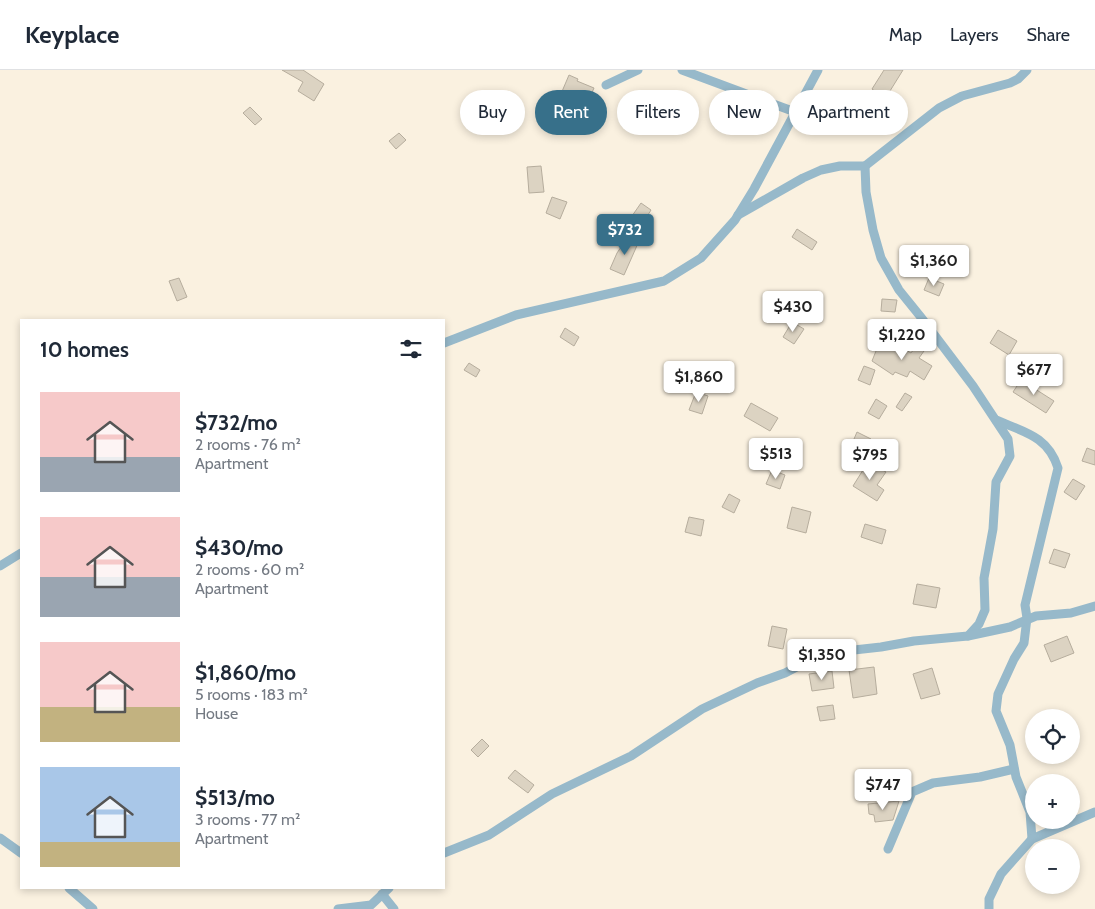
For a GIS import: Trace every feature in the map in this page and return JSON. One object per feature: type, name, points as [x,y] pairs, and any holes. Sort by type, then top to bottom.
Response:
[{"type":"street","points":[[606,86],[638,70]]},
{"type":"street","points":[[682,70],[789,110]]},
{"type":"street","points":[[807,90],[818,70]]},
{"type":"street","points":[[738,215],[803,178],[821,170],[840,166],[865,166],[940,108],[962,96],[1010,83],[1024,75],[1027,70]]},
{"type":"street","points":[[445,343],[516,315],[664,281],[701,258],[738,215],[789,123]]},
{"type":"street","points":[[865,166],[868,202],[881,258],[899,290],[920,316],[1008,439],[1010,456],[996,482],[993,529],[984,578],[985,610],[979,624],[968,636]]},
{"type":"street","points":[[996,420],[1040,440],[1054,454],[1058,468],[1025,604],[1027,618],[1024,643],[1014,659],[998,694],[996,711],[1010,745],[1014,769],[1030,812],[1032,839],[1095,812]]},
{"type":"street","points":[[0,566],[20,554]]},
{"type":"street","points":[[445,852],[489,835],[552,794],[631,756],[702,709],[757,683],[785,673],[814,658],[845,650],[968,636],[1010,626],[1027,618],[1071,613],[1095,606]]},
{"type":"street","points":[[888,849],[912,792],[933,783],[980,777],[1014,769]]},
{"type":"street","points":[[0,838],[20,852]]},
{"type":"street","points":[[989,909],[989,899],[1001,874],[1025,847]]},
{"type":"street","points":[[70,889],[94,909]]},
{"type":"street","points":[[338,909],[371,905],[386,891],[394,909]]},
{"type":"building","points":[[282,70],[303,70],[324,84],[314,101],[298,91],[303,82]]},
{"type":"building","points":[[884,70],[903,70],[891,90],[872,89]]},
{"type":"building","points":[[569,75],[578,79],[577,81],[594,88],[593,90],[563,90]]},
{"type":"building","points":[[250,107],[262,119],[255,125],[243,113]]},
{"type":"building","points":[[399,133],[406,140],[396,149],[389,141]]},
{"type":"building","points":[[541,166],[544,192],[529,193],[527,167]]},
{"type":"building","points":[[552,197],[567,202],[560,219],[546,213]]},
{"type":"building","points":[[641,203],[651,210],[643,223],[632,216]]},
{"type":"building","points":[[797,229],[817,242],[812,250],[792,237]]},
{"type":"building","points":[[629,235],[639,241],[624,275],[610,269],[617,253]]},
{"type":"building","points":[[179,278],[187,297],[177,301],[169,281]]},
{"type":"building","points":[[929,278],[944,284],[939,296],[924,290]]},
{"type":"building","points":[[882,299],[897,300],[895,312],[881,311]]},
{"type":"building","points":[[792,322],[804,329],[794,344],[783,337]]},
{"type":"building","points":[[565,328],[579,337],[574,346],[560,337]]},
{"type":"building","points":[[998,330],[1017,341],[1009,355],[990,343]]},
{"type":"building","points":[[894,343],[911,353],[916,346],[924,351],[919,358],[932,366],[924,380],[910,371],[907,377],[895,372],[893,375],[872,361],[878,346],[890,350]]},
{"type":"building","points":[[469,363],[480,370],[476,377],[464,370]]},
{"type":"building","points":[[864,366],[875,370],[870,385],[858,380]]},
{"type":"building","points":[[1021,380],[1054,401],[1046,413],[1013,392]]},
{"type":"building","points":[[696,392],[708,396],[702,414],[689,410]]},
{"type":"building","points":[[905,393],[912,397],[902,411],[896,407]]},
{"type":"building","points":[[876,399],[887,406],[879,419],[868,413]]},
{"type":"building","points":[[751,403],[778,418],[770,431],[744,416]]},
{"type":"building","points":[[857,432],[871,439],[864,452],[851,446]]},
{"type":"building","points":[[1087,448],[1095,451],[1095,465],[1082,461]]},
{"type":"building","points":[[868,462],[886,472],[877,485],[884,490],[877,501],[853,486]]},
{"type":"building","points":[[772,470],[785,475],[780,489],[766,484]]},
{"type":"building","points":[[1073,479],[1085,486],[1076,500],[1064,492]]},
{"type":"building","points":[[729,494],[740,500],[734,513],[722,507]]},
{"type":"building","points":[[792,507],[811,512],[806,533],[787,528]]},
{"type":"building","points":[[689,517],[704,520],[701,536],[685,532]]},
{"type":"building","points":[[865,524],[886,530],[882,544],[861,537]]},
{"type":"building","points":[[1054,549],[1070,554],[1065,568],[1049,563]]},
{"type":"building","points":[[917,584],[940,588],[936,608],[913,604]]},
{"type":"building","points":[[772,626],[787,629],[783,649],[768,646]]},
{"type":"building","points":[[1067,636],[1074,653],[1051,662],[1044,645]]},
{"type":"building","points":[[874,667],[877,694],[853,698],[849,670]]},
{"type":"building","points":[[932,668],[940,694],[921,699],[913,674]]},
{"type":"building","points":[[832,671],[834,688],[812,691],[809,674]]},
{"type":"building","points":[[833,705],[835,719],[820,721],[817,707]]},
{"type":"building","points":[[482,739],[489,746],[478,757],[471,750]]},
{"type":"building","points":[[515,770],[534,785],[528,793],[508,778]]},
{"type":"building","points":[[899,801],[893,820],[875,822],[874,815],[869,814],[868,804]]}]
